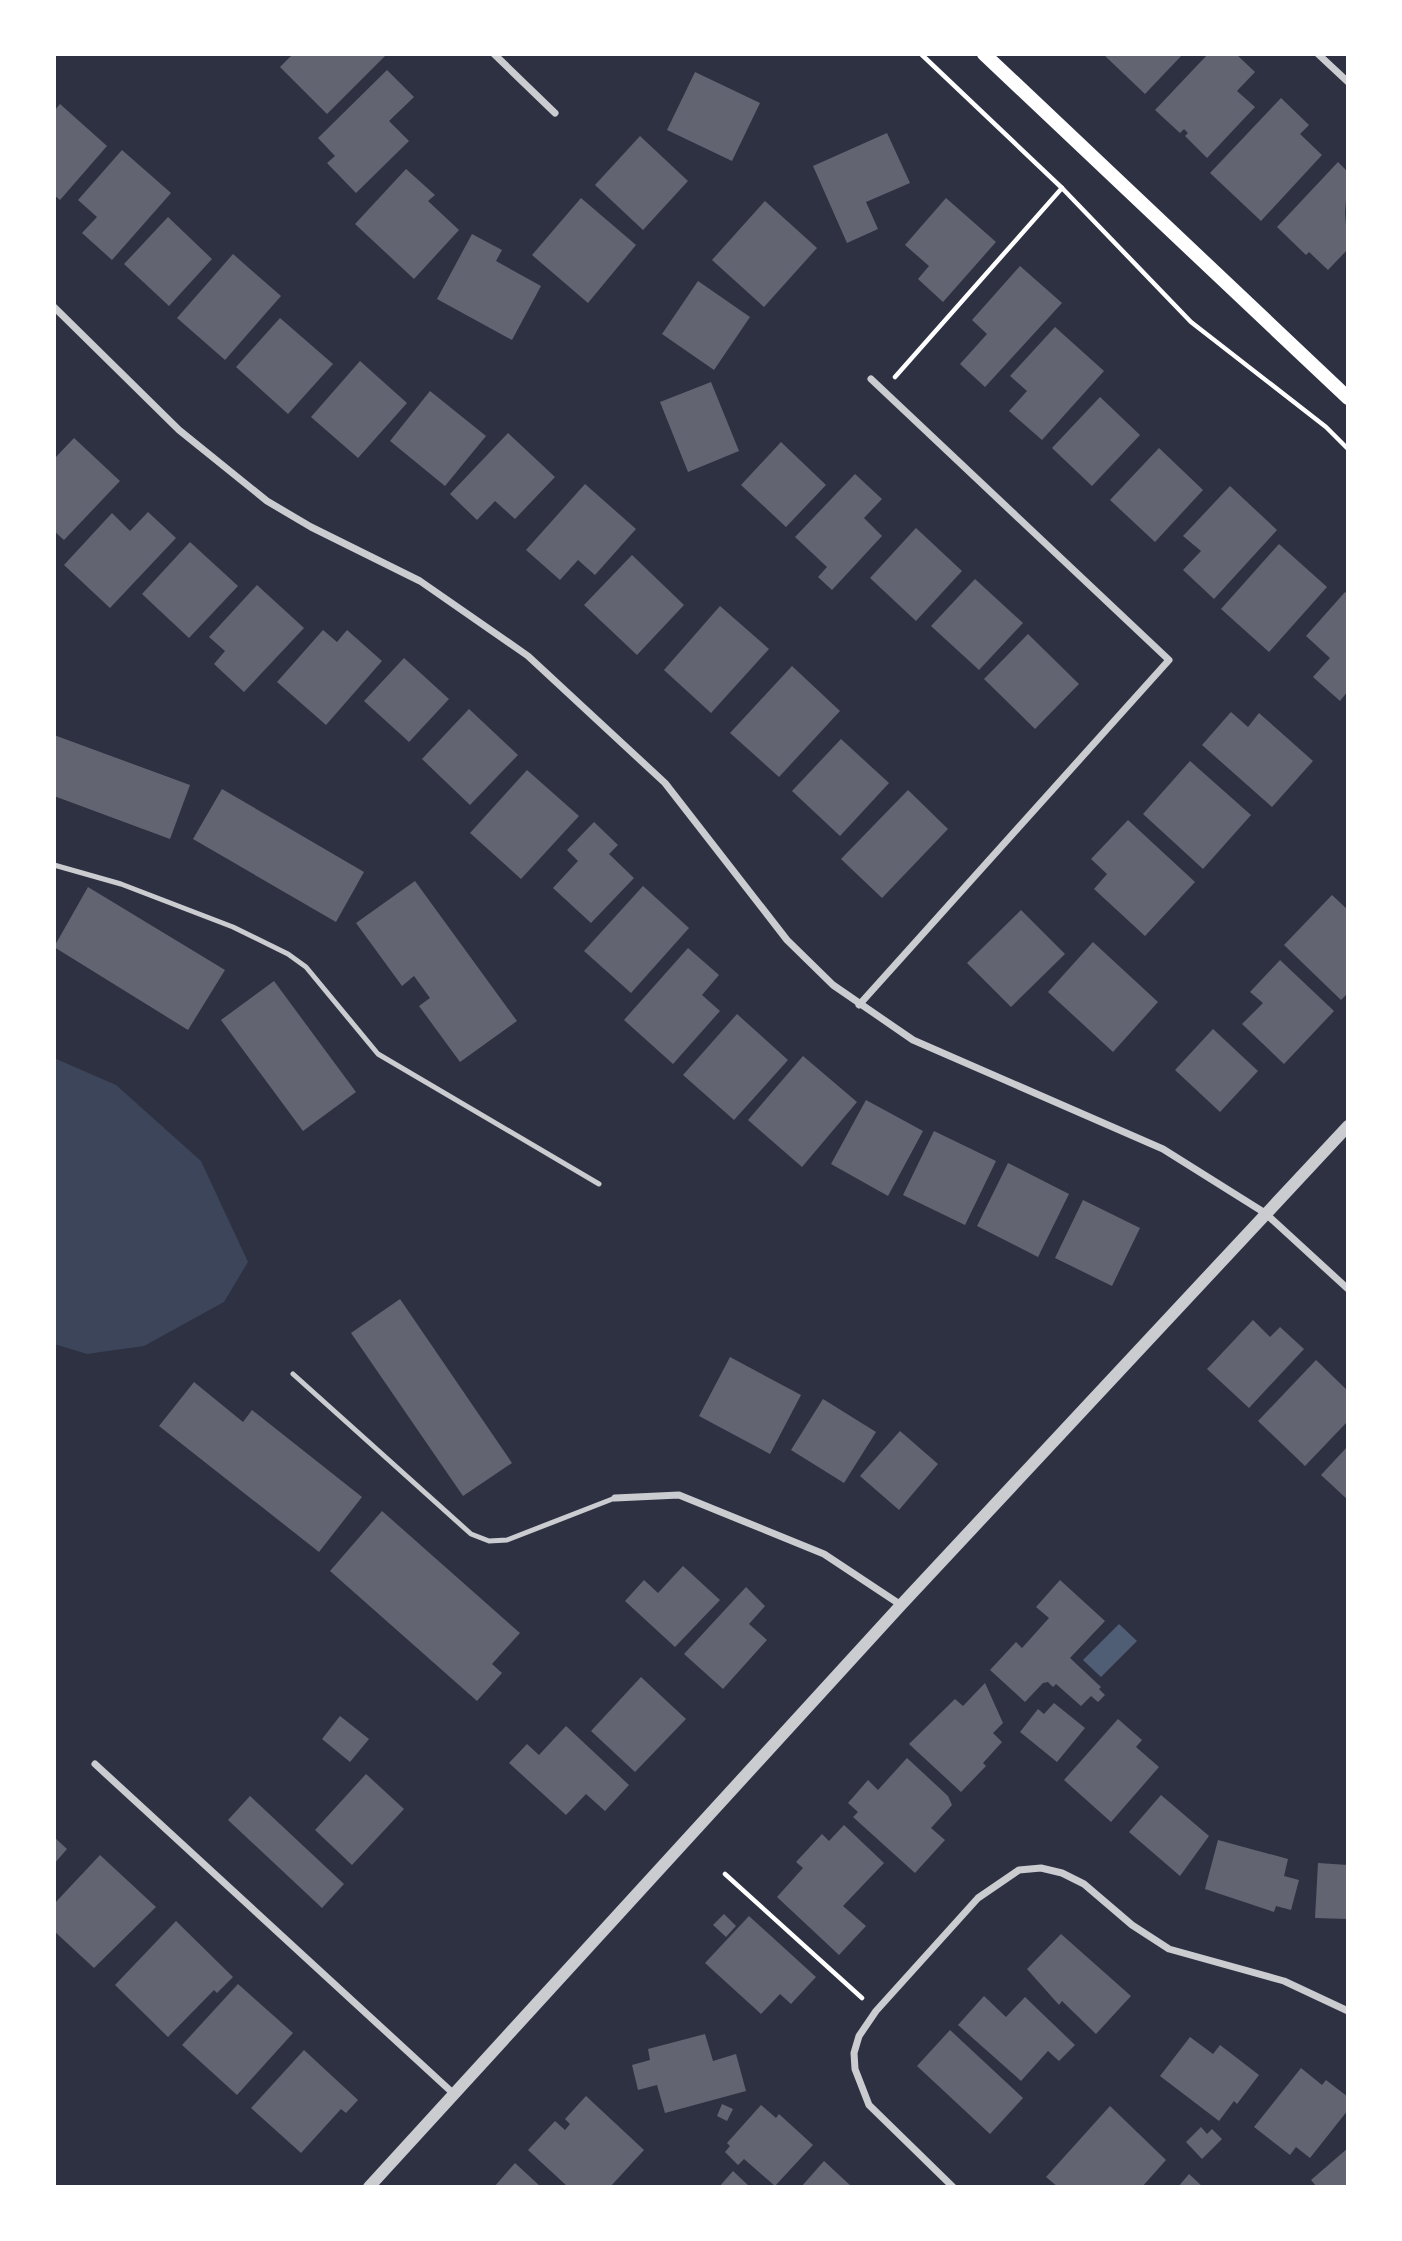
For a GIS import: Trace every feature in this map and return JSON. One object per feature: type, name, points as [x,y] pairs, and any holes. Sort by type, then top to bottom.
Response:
[{"type":"main road","points":[[984,54],[1348,398]]},
{"type":"street","points":[[494,54],[555,113]]},
{"type":"street","points":[[1318,54],[1348,82]]},
{"type":"street","points":[[54,307],[179,430],[267,501],[311,527],[420,581],[528,656],[665,783],[787,940],[833,985],[913,1040],[1163,1150],[1265,1213],[1348,1289]]},
{"type":"street","points":[[859,1004],[1169,660],[871,379]]},
{"type":"street","points":[[369,2187],[456,2095],[901,1605],[1348,1126]]},
{"type":"street","points":[[615,1498],[679,1495],[824,1554],[901,1605]]},
{"type":"street","points":[[95,1764],[456,2095]]},
{"type":"street","points":[[953,2187],[869,2105],[860,2086],[855,2053],[859,2036],[876,2011],[978,1898],[1019,1870],[1041,1868],[1062,1872],[1084,1884],[1132,1925],[1169,1949],[1284,1981],[1348,2011]]},
{"type":"lane","points":[[54,865],[121,884],[233,927],[288,954],[306,967],[378,1054],[599,1184]]},
{"type":"lane","points":[[293,1374],[471,1534],[489,1541],[507,1540],[615,1498]]},
{"type":"path","points":[[921,54],[1062,188],[1191,322],[1326,427],[1348,449]]},
{"type":"path","points":[[883,390],[1062,188]]},
{"type":"path","points":[[724,1874],[876,2011]]},
{"type":"shaded area","points":[[54,1058],[116,1085],[201,1161],[248,1262],[224,1302],[144,1346],[87,1354],[54,1344]]},
{"type":"shaded area","points":[[1119,1624],[1137,1641],[1101,1677],[1083,1660]]},
{"type":"building","points":[[293,54],[387,54],[327,114],[280,67]]},
{"type":"building","points":[[1103,54],[1183,54],[1145,94]]},
{"type":"building","points":[[1208,54],[1236,54],[1255,72],[1237,91],[1255,107],[1207,158],[1185,136],[1188,133],[1184,129],[1180,133],[1155,110]]},
{"type":"building","points":[[387,70],[414,97],[389,121],[409,141],[356,193],[327,163],[335,156],[318,138]]},
{"type":"building","points":[[695,72],[760,103],[732,161],[667,130]]},
{"type":"building","points":[[1281,98],[1309,125],[1300,134],[1322,155],[1261,221],[1210,173]]},
{"type":"building","points":[[60,104],[107,146],[60,200],[54,195],[54,111]]},
{"type":"building","points":[[887,133],[910,183],[866,202],[878,229],[847,243],[813,166]]},
{"type":"building","points":[[640,136],[688,181],[643,230],[595,185]]},
{"type":"building","points":[[122,150],[171,193],[112,260],[82,233],[97,217],[78,200]]},
{"type":"building","points":[[1338,162],[1348,172],[1345,213],[1348,249],[1328,270],[1309,252],[1306,255],[1277,227]]},
{"type":"building","points":[[406,169],[435,195],[428,201],[459,230],[414,279],[355,224]]},
{"type":"building","points":[[581,198],[636,245],[588,303],[532,255]]},
{"type":"building","points":[[946,198],[996,242],[943,302],[918,279],[929,266],[905,245]]},
{"type":"building","points":[[765,201],[817,248],[764,307],[712,260]]},
{"type":"building","points":[[168,217],[212,259],[169,306],[124,264]]},
{"type":"building","points":[[472,234],[502,250],[496,261],[541,286],[512,340],[437,299]]},
{"type":"building","points":[[233,254],[281,296],[225,360],[177,318]]},
{"type":"building","points":[[1020,266],[1062,303],[985,387],[960,364],[987,334],[972,320]]},
{"type":"building","points":[[698,281],[750,317],[714,370],[662,334]]},
{"type":"building","points":[[280,318],[333,364],[288,414],[236,367]]},
{"type":"building","points":[[1055,327],[1104,371],[1042,440],[1009,411],[1027,391],[1010,376]]},
{"type":"building","points":[[360,361],[407,403],[358,458],[311,417]]},
{"type":"building","points":[[711,382],[739,451],[688,472],[660,402]]},
{"type":"building","points":[[430,391],[486,436],[445,486],[390,441]]},
{"type":"building","points":[[1100,397],[1140,435],[1092,486],[1052,448]]},
{"type":"building","points":[[508,433],[555,477],[515,519],[495,501],[477,520],[450,494]]},
{"type":"building","points":[[74,438],[120,481],[64,540],[54,531],[54,459]]},
{"type":"building","points":[[781,442],[826,485],[786,527],[741,485]]},
{"type":"building","points":[[1159,448],[1203,490],[1155,542],[1110,500]]},
{"type":"building","points":[[855,474],[882,499],[864,518],[882,536],[832,590],[818,577],[827,567],[795,537]]},
{"type":"building","points":[[585,484],[636,529],[595,575],[578,560],[560,580],[526,550]]},
{"type":"building","points":[[1230,486],[1277,530],[1214,599],[1183,570],[1201,551],[1183,536]]},
{"type":"building","points":[[148,512],[176,538],[110,608],[64,565],[112,513],[130,531]]},
{"type":"building","points":[[916,528],[962,571],[916,621],[870,578]]},
{"type":"building","points":[[190,542],[238,586],[189,638],[142,594]]},
{"type":"building","points":[[1279,544],[1327,587],[1269,652],[1221,609]]},
{"type":"building","points":[[632,555],[684,605],[637,655],[584,605]]},
{"type":"building","points":[[975,579],[1023,623],[979,670],[931,626]]},
{"type":"building","points":[[257,585],[304,628],[244,692],[214,664],[225,651],[209,637]]},
{"type":"building","points":[[1345,592],[1348,595],[1348,691],[1340,701],[1313,677],[1330,658],[1306,636]]},
{"type":"building","points":[[720,606],[769,649],[711,713],[664,670]]},
{"type":"building","points":[[323,630],[337,642],[347,630],[382,661],[326,725],[277,682]]},
{"type":"building","points":[[1028,634],[1079,684],[1035,729],[984,679]]},
{"type":"building","points":[[404,658],[449,699],[409,742],[364,701]]},
{"type":"building","points":[[792,666],[840,711],[779,777],[730,733]]},
{"type":"building","points":[[469,709],[518,755],[470,805],[422,759]]},
{"type":"building","points":[[1231,712],[1248,727],[1259,713],[1313,761],[1272,807],[1202,745]]},
{"type":"building","points":[[54,735],[190,785],[170,839],[54,796]]},
{"type":"building","points":[[841,739],[889,783],[840,836],[792,791]]},
{"type":"building","points":[[1190,761],[1251,815],[1203,869],[1143,814]]},
{"type":"building","points":[[527,770],[579,816],[521,879],[470,833]]},
{"type":"building","points":[[222,789],[364,872],[336,922],[193,839]]},
{"type":"building","points":[[908,790],[948,829],[882,898],[841,859]]},
{"type":"building","points":[[1128,820],[1195,882],[1145,936],[1094,889],[1107,874],[1091,859]]},
{"type":"building","points":[[594,822],[618,845],[609,854],[634,878],[591,923],[553,888],[578,861],[567,850]]},
{"type":"building","points":[[415,881],[517,1021],[460,1062],[419,1006],[430,998],[414,976],[402,986],[356,923]]},
{"type":"building","points":[[643,886],[689,928],[631,993],[584,951]]},
{"type":"building","points":[[88,887],[225,970],[188,1030],[54,947]]},
{"type":"building","points":[[1332,895],[1348,910],[1348,993],[1341,1000],[1284,945]]},
{"type":"building","points":[[1021,910],[1065,954],[1011,1007],[967,963]]},
{"type":"building","points":[[1093,942],[1158,1002],[1113,1052],[1048,992]]},
{"type":"building","points":[[688,948],[719,975],[702,995],[720,1011],[673,1064],[624,1020]]},
{"type":"building","points":[[1280,960],[1334,1011],[1284,1064],[1242,1024],[1263,1003],[1250,992]]},
{"type":"building","points":[[274,981],[356,1092],[303,1131],[221,1020]]},
{"type":"building","points":[[737,1014],[788,1060],[734,1120],[683,1075]]},
{"type":"building","points":[[1213,1029],[1258,1071],[1220,1112],[1175,1070]]},
{"type":"building","points":[[803,1056],[857,1102],[802,1167],[748,1120]]},
{"type":"building","points":[[866,1100],[923,1131],[888,1196],[831,1164]]},
{"type":"building","points":[[934,1131],[996,1161],[965,1225],[903,1195]]},
{"type":"building","points":[[1008,1163],[1069,1194],[1038,1257],[977,1226]]},
{"type":"building","points":[[1083,1200],[1140,1228],[1112,1286],[1055,1258]]},
{"type":"building","points":[[400,1299],[512,1463],[463,1496],[351,1333]]},
{"type":"building","points":[[1253,1320],[1270,1337],[1280,1327],[1304,1349],[1249,1408],[1207,1369]]},
{"type":"building","points":[[730,1357],[801,1395],[770,1454],[699,1416]]},
{"type":"building","points":[[1316,1360],[1348,1391],[1348,1421],[1305,1466],[1258,1421]]},
{"type":"building","points":[[194,1382],[243,1422],[252,1410],[362,1497],[319,1552],[159,1426]]},
{"type":"building","points":[[823,1399],[876,1432],[844,1483],[791,1450]]},
{"type":"building","points":[[900,1431],[938,1464],[899,1510],[860,1476]]},
{"type":"building","points":[[1348,1446],[1348,1500],[1321,1475]]},
{"type":"building","points":[[382,1511],[520,1633],[492,1664],[502,1673],[477,1701],[330,1571]]},
{"type":"building","points":[[683,1566],[720,1600],[675,1647],[625,1601],[644,1580],[658,1593]]},
{"type":"building","points":[[1060,1580],[1105,1621],[1070,1658],[1101,1687],[1099,1689],[1105,1695],[1098,1702],[1091,1696],[1081,1706],[1056,1684],[1053,1687],[1048,1682],[1043,1683],[1025,1702],[990,1670],[1016,1642],[1022,1648],[1049,1618],[1036,1607]]},
{"type":"building","points":[[746,1587],[765,1606],[749,1624],[767,1640],[723,1689],[684,1654]]},
{"type":"building","points":[[641,1677],[686,1719],[635,1772],[591,1731]]},
{"type":"building","points":[[985,1683],[1003,1723],[993,1733],[1002,1742],[983,1763],[986,1766],[961,1792],[909,1744],[955,1699],[963,1706]]},
{"type":"building","points":[[1054,1703],[1085,1728],[1057,1762],[1020,1732],[1038,1709],[1044,1714]]},
{"type":"building","points":[[340,1716],[369,1739],[350,1762],[322,1739]]},
{"type":"building","points":[[1118,1719],[1142,1740],[1136,1747],[1159,1767],[1111,1822],[1064,1780]]},
{"type":"building","points":[[566,1726],[629,1785],[605,1811],[586,1794],[566,1815],[509,1763],[527,1744],[539,1755]]},
{"type":"building","points":[[907,1758],[948,1796],[952,1805],[931,1828],[945,1840],[915,1873],[853,1817],[858,1812],[848,1803],[868,1780],[878,1790]]},
{"type":"building","points":[[366,1774],[404,1809],[352,1865],[315,1830]]},
{"type":"building","points":[[1161,1795],[1209,1836],[1180,1876],[1129,1832]]},
{"type":"building","points":[[250,1796],[344,1884],[322,1908],[228,1820]]},
{"type":"building","points":[[844,1825],[884,1863],[843,1906],[866,1926],[839,1955],[777,1897],[803,1868],[796,1862],[822,1834],[829,1841]]},
{"type":"building","points":[[54,1837],[67,1849],[54,1864]]},
{"type":"building","points":[[1218,1840],[1288,1859],[1284,1876],[1299,1880],[1291,1910],[1276,1906],[1274,1912],[1205,1889]]},
{"type":"building","points":[[100,1855],[156,1907],[94,1968],[54,1931],[54,1904]]},
{"type":"building","points":[[1318,1863],[1348,1865],[1348,1919],[1315,1918]]},
{"type":"building","points":[[724,1914],[736,1926],[726,1937],[713,1925]]},
{"type":"building","points":[[749,1916],[816,1977],[791,2004],[780,1994],[761,2014],[705,1963]]},
{"type":"building","points":[[176,1921],[233,1977],[217,1993],[214,1990],[168,2037],[115,1985]]},
{"type":"building","points":[[1061,1934],[1131,1996],[1096,2034],[1062,2001],[1059,2005],[1027,1969]]},
{"type":"building","points":[[238,1984],[293,2033],[237,2095],[182,2045]]},
{"type":"building","points":[[984,1996],[1006,2017],[1025,1997],[1075,2045],[1059,2061],[1048,2051],[1021,2081],[958,2025]]},
{"type":"building","points":[[950,2030],[1023,2098],[990,2134],[917,2066]]},
{"type":"building","points":[[705,2034],[713,2061],[736,2054],[746,2091],[665,2113],[657,2085],[638,2090],[632,2065],[650,2060],[648,2049]]},
{"type":"building","points":[[1190,2037],[1213,2054],[1220,2045],[1259,2075],[1237,2104],[1234,2101],[1219,2121],[1160,2076]]},
{"type":"building","points":[[304,2050],[358,2100],[346,2113],[341,2109],[301,2153],[251,2108]]},
{"type":"building","points":[[1301,2068],[1322,2085],[1326,2080],[1348,2097],[1348,2110],[1310,2158],[1296,2147],[1290,2155],[1254,2127]]},
{"type":"building","points":[[586,2096],[644,2150],[610,2187],[568,2187],[528,2150],[555,2121],[565,2130],[570,2124],[565,2119]]},
{"type":"building","points":[[722,2104],[733,2109],[727,2121],[717,2116]]},
{"type":"building","points":[[761,2105],[776,2118],[779,2114],[813,2145],[775,2186],[744,2159],[738,2165],[725,2152],[730,2146],[727,2143]]},
{"type":"building","points":[[1110,2106],[1166,2160],[1142,2187],[1058,2187],[1046,2177]]},
{"type":"building","points":[[1201,2127],[1207,2134],[1212,2129],[1222,2139],[1202,2159],[1186,2142]]},
{"type":"building","points":[[1348,2148],[1348,2187],[1317,2187],[1311,2180]]},
{"type":"building","points":[[824,2161],[852,2187],[801,2187]]},
{"type":"building","points":[[515,2163],[541,2187],[494,2187]]},
{"type":"building","points":[[733,2171],[750,2187],[719,2187]]},
{"type":"building","points":[[1189,2174],[1203,2187],[1178,2187]]}]
